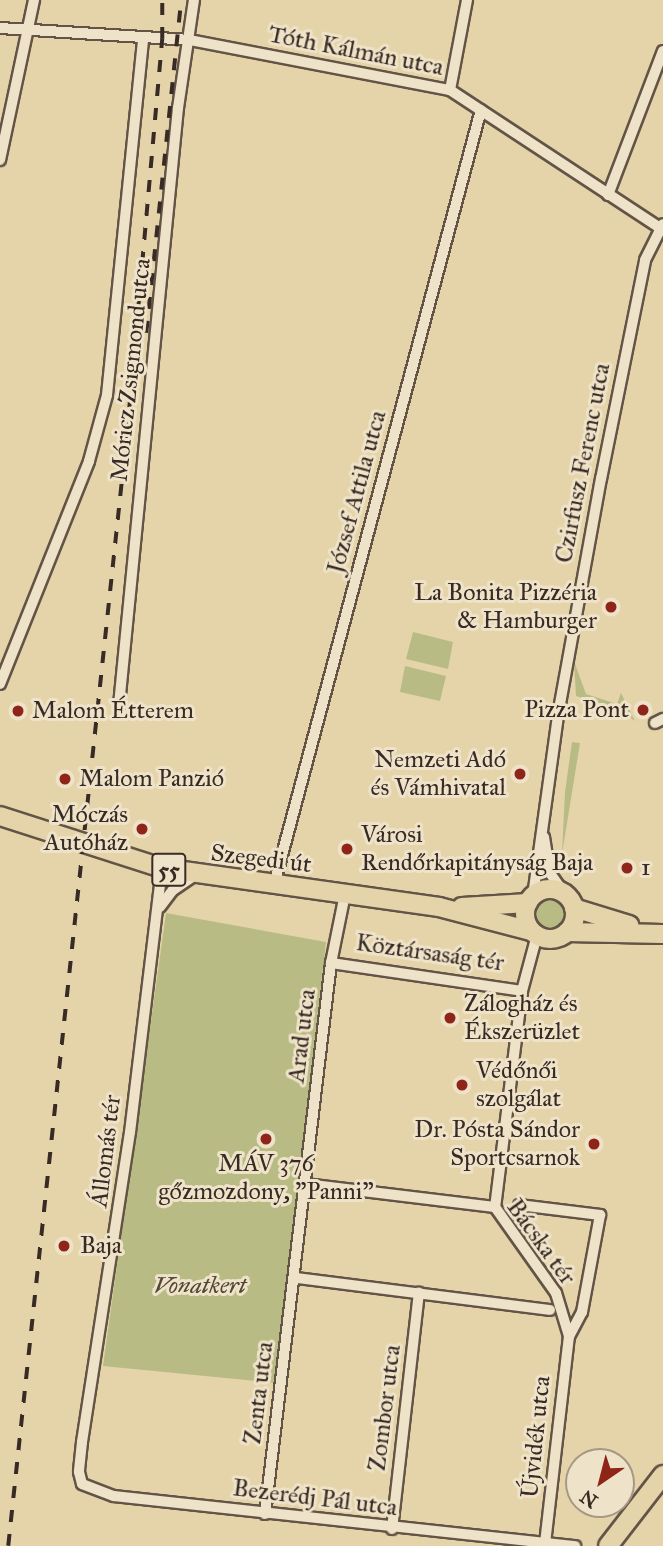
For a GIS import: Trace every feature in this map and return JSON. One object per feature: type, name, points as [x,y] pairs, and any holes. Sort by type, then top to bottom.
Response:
[{"type":"main road","name":"Szegedi út","points":[[0,816],[162,868],[195,875],[439,907],[534,933]]},
{"type":"main road","name":"55","points":[[530,899],[552,890],[570,902],[663,934]]},
{"type":"main road","name":"Szegedi út","points":[[439,907],[530,899]]},
{"type":"main road","name":"Köztársaság tér","points":[[530,899],[526,920],[534,933],[552,939],[567,932]]},
{"type":"main road","points":[[567,932],[570,902]]},
{"type":"main road","name":"55","points":[[567,932],[663,934]]},
{"type":"main road","points":[[608,1546],[663,1475]]},
{"type":"street","points":[[0,160],[30,31],[34,0]]},
{"type":"street","name":"Móricz Zsigmond utca","points":[[119,705],[173,162],[194,0]]},
{"type":"street","points":[[450,90],[467,0]]},
{"type":"street","name":"Tóth Kálmán utca","points":[[0,28],[190,40],[450,90],[662,228]]},
{"type":"street","name":"Móricz Zsigmond utca","points":[[0,684],[89,461],[107,395],[142,39]]},
{"type":"street","points":[[608,195],[663,51]]},
{"type":"street","name":"József Attila utca","points":[[274,885],[481,110]]},
{"type":"street","name":"Czirfusz Ferenc utca","points":[[542,816],[558,715],[645,260],[662,228]]},
{"type":"street","points":[[530,899],[542,816]]},
{"type":"street","points":[[542,816],[550,873],[570,902]]},
{"type":"street","name":"Állomás tér","points":[[82,1484],[79,1472],[82,1442],[117,1226],[160,906],[162,868]]},
{"type":"street","points":[[160,906],[173,890],[195,875]]},
{"type":"street","name":"Arad utca","points":[[305,1184],[331,963],[336,927],[345,894]]},
{"type":"street","points":[[495,1207],[522,991],[534,933]]},
{"type":"street","name":"Köztársaság tér","points":[[331,963],[522,991]]},
{"type":"street","points":[[297,1278],[305,1184]]},
{"type":"street","name":"Bácska tér","points":[[305,1184],[495,1207],[556,1293],[569,1336]]},
{"type":"street","name":"Bácska tér","points":[[519,1205],[600,1215],[582,1312],[569,1336]]},
{"type":"street","name":"Bácska tér","points":[[297,1278],[550,1310]]},
{"type":"street","name":"Zenta utca","points":[[265,1514],[297,1278]]},
{"type":"street","name":"Zombor utca","points":[[392,1529],[419,1293]]},
{"type":"street","name":"Újvidék utca","points":[[546,1545],[569,1336]]},
{"type":"street","name":"Bezerédj Pál utca","points":[[82,1484],[114,1496],[392,1529],[575,1546]]},
{"type":"green space","points":[[413,632],[453,642],[448,669],[406,659]]},
{"type":"green space","points":[[574,661],[586,694],[617,704],[621,693],[635,721],[616,708],[576,696]]},
{"type":"green space","points":[[405,666],[446,676],[440,701],[400,692]]},
{"type":"green space","points":[[572,742],[580,743],[562,854],[565,792]]},
{"type":"green space","points":[[550,897],[562,902],[567,914],[562,926],[550,931],[538,926],[533,914],[538,902]]},
{"type":"green space","name":"Vonatkert","points":[[166,913],[326,942],[276,1383],[103,1366]]},
{"type":"railway","points":[[8,1546],[127,431],[162,39],[162,0]]},
{"type":"railway","points":[[146,333],[181,0]]},
{"type":"place","name":"La Bonita Pizzéria & Hamburger","points":[[611,607]]},
{"type":"place","name":"Pizza Pont","points":[[643,710]]},
{"type":"place","name":"Malom Étterem","points":[[18,711]]},
{"type":"place","name":"Nemzeti Adó és Vámhivatal","points":[[520,774]]},
{"type":"place","name":"Malom Panzió","points":[[65,779]]},
{"type":"place","name":"Móczás Autóház","points":[[142,829]]},
{"type":"place","name":"Városi Rendőrkapitányság Baja","points":[[347,849]]},
{"type":"place","name":"1","points":[[627,868]]},
{"type":"place","name":"Zálogház és Ékszerüzlet","points":[[450,1018]]},
{"type":"place","name":"Védőnői szolgálat","points":[[462,1085]]},
{"type":"place","name":"MÁV 376 gőzmozdony, \"Panni\"","points":[[266,1139]]},
{"type":"place","name":"Dr. Pósta Sándor Sportcsarnok","points":[[594,1144]]},
{"type":"place","name":"Baja","points":[[64,1246]]}]
